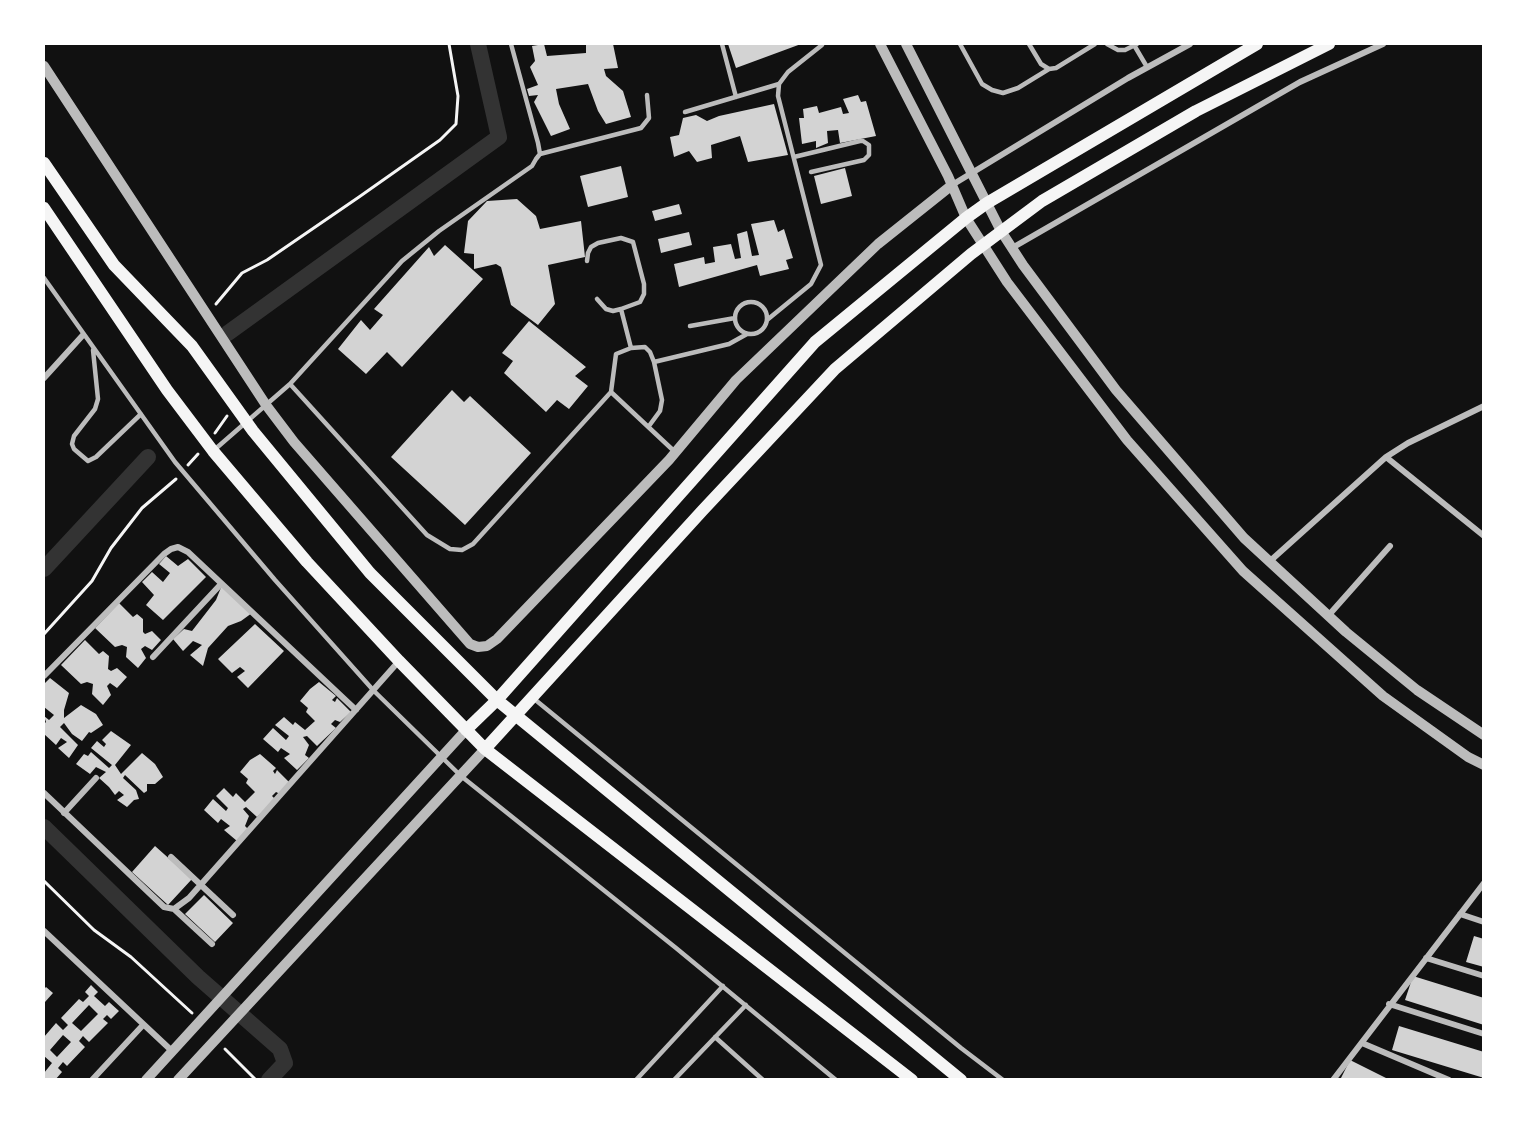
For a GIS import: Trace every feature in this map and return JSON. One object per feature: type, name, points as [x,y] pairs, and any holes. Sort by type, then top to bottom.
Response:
[{"type":"main road","points":[[466,730],[497,700],[815,342],[987,203],[1257,44]]},
{"type":"main road","points":[[486,749],[702,511],[835,369],[1001,231],[1042,201],[1196,111],[1329,44]]},
{"type":"main road","points":[[44,163],[114,265],[192,346],[245,421],[370,573],[497,700],[961,1080]]},
{"type":"main road","points":[[44,208],[167,390],[210,447],[307,562],[466,730],[486,749],[912,1080]]},
{"type":"street","points":[[880,44],[952,185],[966,218],[1007,282],[1127,440],[1243,571],[1383,696],[1468,757],[1484,765]]},
{"type":"street","points":[[906,44],[1001,231],[1116,390],[1244,538],[1269,562],[1328,616],[1417,690],[1484,735]]},
{"type":"street","points":[[44,66],[266,405],[294,442],[470,644],[478,647],[487,646],[497,639],[675,453],[736,380],[878,244],[952,185],[972,172],[1147,67],[1190,44]]},
{"type":"street","points":[[1012,248],[1300,82],[1383,44]]},
{"type":"street","points":[[44,378],[83,335]]},
{"type":"street","points":[[1269,562],[1386,457],[1408,443],[1484,406]]},
{"type":"street","points":[[1386,457],[1484,536]]},
{"type":"street","points":[[1328,616],[1390,546]]},
{"type":"street","points":[[44,676],[171,549],[178,548],[188,552],[356,710]]},
{"type":"street","points":[[153,657],[221,584]]},
{"type":"street","points":[[44,793],[164,907],[174,909],[180,907],[399,661]]},
{"type":"street","points":[[146,1080],[466,730]]},
{"type":"street","points":[[178,1080],[486,749]]},
{"type":"street","points":[[63,813],[96,778]]},
{"type":"street","points":[[171,857],[234,915]]},
{"type":"street","points":[[1333,1080],[1484,883]]},
{"type":"street","points":[[174,909],[212,944]]},
{"type":"street","points":[[1460,914],[1484,922]]},
{"type":"street","points":[[44,931],[172,1051]]},
{"type":"street","points":[[1426,957],[1484,976]]},
{"type":"street","points":[[1389,1004],[1484,1034]]},
{"type":"street","points":[[92,1080],[143,1025]]},
{"type":"street","points":[[1362,1043],[1449,1080]]},
{"type":"lane","points":[[511,44],[540,154]]},
{"type":"lane","points":[[722,44],[736,97]]},
{"type":"lane","points":[[654,362],[729,344],[747,334],[758,333],[767,320],[811,284],[821,265],[778,96],[779,84],[788,72],[823,44]]},
{"type":"lane","points":[[960,44],[982,84],[1003,93],[1018,88],[1048,69],[1056,68],[1095,44]]},
{"type":"lane","points":[[1029,44],[1041,64],[1048,69]]},
{"type":"lane","points":[[1107,44],[1118,50],[1125,50],[1136,44],[1147,67]]},
{"type":"lane","points":[[685,111],[779,84]]},
{"type":"lane","points":[[210,447],[290,384],[402,261],[439,231],[532,166],[540,154],[641,128],[649,118],[647,95]]},
{"type":"lane","points":[[794,157],[860,141],[869,145],[869,155],[864,160],[811,172]]},
{"type":"lane","points":[[587,261],[591,247],[598,243],[621,238],[633,242],[644,285],[644,294],[640,302],[613,311],[606,309],[597,299]]},
{"type":"lane","points":[[44,278],[93,350],[175,462],[274,579],[374,691],[461,776],[723,986],[836,1080]]},
{"type":"lane","points":[[747,334],[738,328],[735,318],[742,305],[752,302],[761,306],[765,310],[767,320]]},
{"type":"lane","points":[[621,309],[631,348]]},
{"type":"lane","points":[[690,326],[735,318]]},
{"type":"lane","points":[[290,384],[427,535],[450,549],[462,550],[473,543],[611,392],[614,358],[622,350],[645,347],[654,362],[662,400],[660,411],[649,426]]},
{"type":"lane","points":[[93,350],[98,399],[95,409],[74,436],[72,444],[74,449],[88,461],[96,457],[141,414]]},
{"type":"lane","points":[[611,392],[675,453]]},
{"type":"lane","points":[[532,698],[1003,1080]]},
{"type":"lane","points":[[636,1080],[723,986]]},
{"type":"lane","points":[[674,1080],[746,1005]]},
{"type":"lane","points":[[715,1037],[763,1080]]},
{"type":"path","points":[[215,307],[216,301],[242,273],[267,260],[359,197],[440,140],[456,124],[458,96],[449,44]]},
{"type":"path","points":[[194,459],[210,447],[234,406]]},
{"type":"path","points":[[44,634],[92,581],[111,548],[142,508],[175,481]]},
{"type":"path","points":[[44,881],[94,930],[131,957],[200,1021]]},
{"type":"path","points":[[216,1039],[256,1080]]},
{"type":"building","points":[[544,44],[547,56],[586,53],[586,44],[613,44],[618,68],[604,69],[606,76],[623,91],[631,117],[606,124],[598,111],[588,84],[556,89],[559,104],[570,129],[551,136],[534,102],[538,95],[529,96],[527,89],[538,85],[530,67],[535,61],[532,46]]},
{"type":"building","points":[[728,44],[801,44],[736,68]]},
{"type":"building","points":[[858,95],[861,102],[866,101],[876,136],[840,143],[838,130],[827,131],[828,143],[816,148],[816,141],[802,144],[799,118],[804,118],[803,109],[817,106],[819,113],[841,107],[843,114],[849,113],[843,99]]},
{"type":"building","points":[[774,104],[788,155],[748,162],[740,136],[711,145],[712,158],[697,162],[689,151],[674,157],[670,137],[679,135],[683,118],[696,115],[707,121],[719,116]]},
{"type":"building","points":[[621,166],[628,197],[588,207],[580,176]]},
{"type":"building","points":[[845,168],[852,196],[821,204],[814,176]]},
{"type":"building","points":[[517,199],[536,216],[540,229],[581,221],[585,257],[548,265],[555,304],[538,325],[511,305],[501,267],[496,264],[474,269],[474,254],[464,253],[468,221],[487,201]]},
{"type":"building","points":[[679,204],[682,214],[655,221],[652,211]]},
{"type":"building","points":[[774,220],[778,232],[784,229],[793,258],[786,260],[789,269],[760,276],[757,265],[679,287],[674,264],[704,257],[705,264],[715,262],[713,247],[731,244],[735,259],[741,258],[737,234],[747,231],[752,256],[759,255],[751,224]]},
{"type":"building","points":[[689,232],[692,245],[661,253],[658,239]]},
{"type":"building","points":[[445,245],[483,279],[402,367],[387,352],[366,374],[338,349],[361,320],[370,330],[383,315],[374,309],[429,247],[434,256]]},
{"type":"building","points":[[529,321],[586,367],[575,376],[588,386],[569,409],[557,400],[546,412],[504,373],[513,361],[502,353]]},
{"type":"building","points":[[452,390],[464,402],[470,396],[531,453],[465,525],[391,457]]},
{"type":"building","points":[[166,556],[178,566],[188,559],[206,577],[163,620],[146,605],[154,595],[142,582],[152,572],[163,582],[170,573],[159,564]]},
{"type":"building","points":[[222,585],[252,613],[228,626],[208,648],[203,666],[190,655],[202,645],[193,641],[183,651],[173,639],[184,629],[192,631],[216,600]]},
{"type":"building","points":[[119,603],[133,617],[137,614],[143,619],[145,634],[152,631],[161,640],[152,650],[145,646],[141,649],[146,658],[138,668],[126,657],[127,647],[122,645],[115,647],[95,628]]},
{"type":"building","points":[[255,624],[284,651],[248,688],[237,677],[245,671],[240,667],[232,673],[218,659]]},
{"type":"building","points":[[85,640],[99,654],[103,651],[109,656],[108,669],[111,671],[117,668],[127,677],[117,688],[110,683],[107,686],[111,695],[103,705],[92,694],[93,684],[87,682],[81,684],[61,665]]},
{"type":"building","points":[[50,678],[69,693],[64,718],[81,705],[96,714],[103,725],[89,732],[82,741],[72,734],[64,723],[60,727],[78,745],[69,758],[58,748],[67,742],[61,738],[56,745],[44,734],[46,722],[44,716],[49,720],[54,715],[44,707],[44,684]]},
{"type":"building","points":[[319,682],[336,696],[332,700],[335,702],[337,698],[351,712],[340,722],[335,720],[331,724],[336,728],[317,746],[307,736],[303,737],[309,745],[305,755],[309,758],[297,770],[284,758],[290,754],[281,748],[278,752],[263,739],[273,728],[286,740],[289,736],[275,725],[284,717],[293,725],[295,722],[305,730],[315,721],[306,712],[308,708],[300,701]]},
{"type":"building","points":[[111,731],[131,745],[115,765],[121,774],[142,753],[155,764],[163,777],[155,784],[147,784],[147,791],[144,793],[125,775],[123,778],[136,790],[139,799],[134,800],[127,807],[117,800],[124,795],[119,791],[115,795],[99,778],[106,772],[96,767],[90,774],[76,764],[84,754],[88,756],[91,752],[109,768],[112,765],[91,748],[97,741],[104,747],[106,744],[102,740]]},
{"type":"building","points":[[260,754],[276,768],[273,771],[275,774],[277,770],[290,783],[280,794],[276,792],[272,796],[276,800],[257,817],[246,807],[243,809],[249,816],[245,826],[249,830],[237,841],[224,830],[230,826],[221,819],[218,823],[204,810],[213,799],[226,811],[228,808],[216,796],[224,788],[233,797],[236,793],[245,802],[255,792],[246,783],[248,779],[240,772],[250,760]]},
{"type":"building","points":[[155,846],[192,879],[168,905],[132,872]]},
{"type":"building","points":[[204,895],[233,923],[215,942],[185,914]]},
{"type":"building","points":[[1474,936],[1484,939],[1484,967],[1466,962]]},
{"type":"building","points":[[1413,976],[1484,998],[1484,1025],[1405,1000]]},
{"type":"building","points":[[91,985],[98,992],[94,996],[105,1006],[109,1002],[119,1011],[111,1019],[107,1015],[103,1019],[108,1023],[89,1042],[83,1036],[79,1041],[85,1047],[67,1066],[63,1062],[58,1068],[62,1072],[55,1080],[44,1080],[44,1073],[52,1063],[44,1056],[44,1037],[56,1023],[63,1030],[68,1025],[61,1018],[79,999],[83,1002],[89,996],[85,992]],"holes":[[[89,1005],[98,1014],[81,1031],[72,1023]],[[63,1035],[71,1042],[57,1057],[50,1050]]]},
{"type":"building","points":[[46,987],[53,993],[45,1002],[44,989]]},
{"type":"building","points":[[1399,1026],[1484,1052],[1484,1078],[1392,1050]]},
{"type":"building","points":[[1350,1060],[1390,1080],[1340,1080]]},
{"type":"waterway","points":[[228,333],[499,137],[478,44]]},
{"type":"waterway","points":[[44,569],[148,457]]},
{"type":"waterway","points":[[44,827],[198,977],[280,1049],[285,1063],[269,1080]]}]
